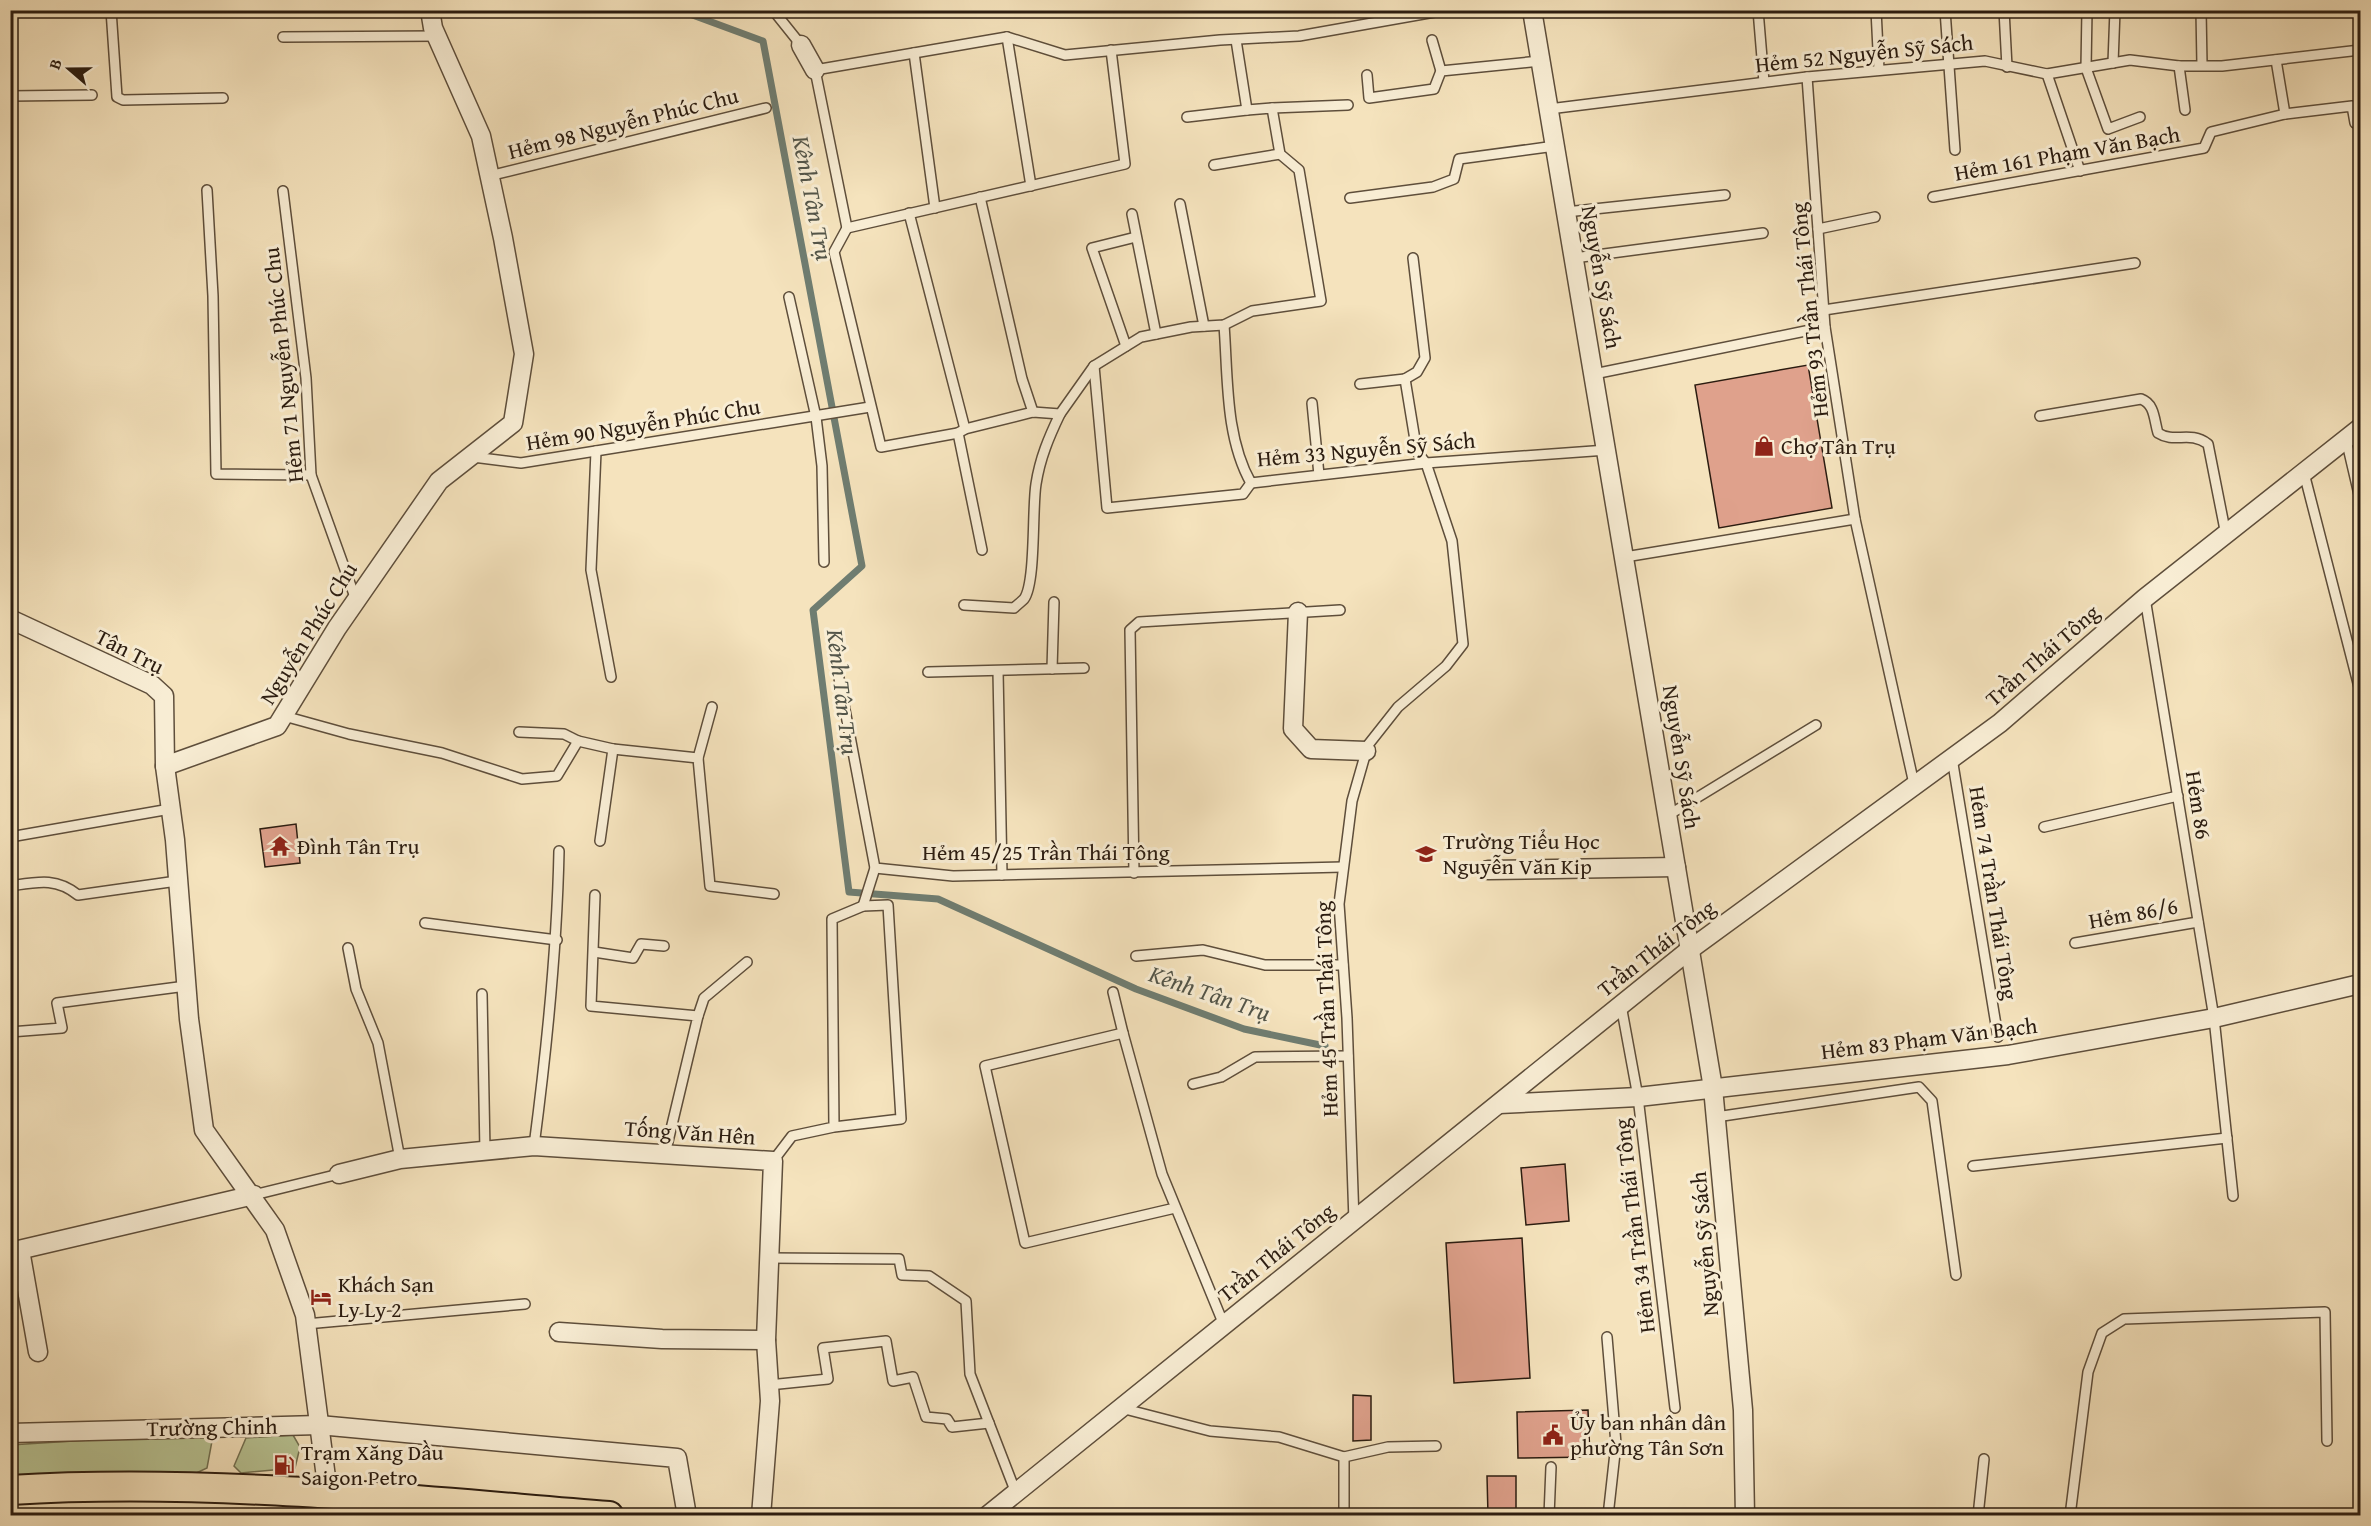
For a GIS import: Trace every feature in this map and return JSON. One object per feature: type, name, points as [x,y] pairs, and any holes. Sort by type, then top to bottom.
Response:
[{"type":"main road","points":[[10,1490],[161,1487],[328,1493],[609,1515]]},
{"type":"street","name":"Nguyễn Phúc Chu","points":[[165,766],[277,726],[356,600],[439,480],[513,423],[524,354],[481,136],[436,36],[430,10]]},
{"type":"street","name":"Nguyễn Sỹ Sách","points":[[1532,10],[1625,557],[1688,951],[1713,1088],[1743,1410],[1745,1515]]},
{"type":"street","points":[[801,45],[815,70]]},
{"type":"street","name":"Trần Thái Tông","points":[[987,1515],[1688,951],[1951,756],[2000,723],[2145,598],[2353,433]]},
{"type":"street","points":[[1298,612],[1293,729],[1311,749],[1366,751]]},
{"type":"street","name":"Tân Trụ","points":[[10,619],[152,685],[158,690],[164,696],[165,766]]},
{"type":"street","points":[[165,766],[186,986],[204,1130],[254,1195],[275,1230],[306,1324],[328,1493]]},
{"type":"street","points":[[1488,870],[1676,867]]},
{"type":"street","name":"Hẻm 83 Phạm Văn Bạch","points":[[1499,1104],[1638,1097],[2008,1055],[2214,1018],[2361,984]]},
{"type":"street","name":"Tống Văn Hên","points":[[339,1174],[400,1159],[534,1146],[773,1161],[766,1340],[769,1384],[761,1515]]},
{"type":"street","points":[[38,1352],[15,1251],[254,1195]]},
{"type":"street","points":[[560,1332],[662,1339],[766,1340]]},
{"type":"street","name":"Trường Chinh","points":[[10,1433],[319,1425],[677,1458],[687,1515]]},
{"type":"lane","points":[[111,10],[117,97],[123,100],[224,98]]},
{"type":"lane","points":[[773,10],[801,45]]},
{"type":"lane","points":[[1060,414],[1033,412],[962,431],[882,447],[870,407],[834,252],[847,228],[815,70],[1007,37],[1065,55],[1299,36],[1446,10]]},
{"type":"lane","points":[[1758,10],[1764,82]]},
{"type":"lane","points":[[1876,10],[1879,70]]},
{"type":"lane","points":[[1945,10],[1955,150]]},
{"type":"lane","points":[[2004,10],[2007,67]]},
{"type":"lane","points":[[2087,10],[2086,68],[2108,129],[2140,117]]},
{"type":"lane","points":[[2113,63],[2115,10]]},
{"type":"lane","points":[[2201,10],[2202,65]]},
{"type":"lane","points":[[283,37],[436,36]]},
{"type":"lane","points":[[1007,37],[1031,186]]},
{"type":"lane","points":[[1236,40],[1246,110]]},
{"type":"lane","points":[[1367,75],[1369,98],[1434,89],[1441,71],[1432,40]]},
{"type":"lane","points":[[847,228],[1125,164],[1111,50]]},
{"type":"lane","name":"Hẻm 52 Nguyễn Sỹ Sách","points":[[1549,109],[1807,77],[1985,60],[2007,67],[2047,74],[2130,60],[2179,66],[2222,66],[2361,50]]},
{"type":"lane","points":[[914,53],[935,208]]},
{"type":"lane","points":[[2276,60],[2285,114]]},
{"type":"lane","points":[[1441,71],[1540,61]]},
{"type":"lane","points":[[2179,66],[2185,110]]},
{"type":"lane","points":[[2047,74],[2080,171]]},
{"type":"lane","name":"Hẻm 93 Trần Thái Tông","points":[[1807,77],[1825,327],[1856,519],[1914,784]]},
{"type":"lane","points":[[10,96],[92,95]]},
{"type":"lane","points":[[1186,117],[1272,108],[1348,105]]},
{"type":"lane","name":"Hẻm 161 Phạm Văn Bạch","points":[[1933,197],[2204,148],[2211,132],[2285,114],[2352,106],[2355,123],[2361,122]]},
{"type":"lane","name":"Hẻm 98 Nguyễn Phúc Chu","points":[[489,176],[766,108]]},
{"type":"lane","points":[[964,605],[1014,608],[1025,597],[1030,581],[1031,548],[1036,521],[1035,487],[1042,453],[1060,414],[1094,366],[1141,337],[1204,326],[1224,325],[1252,311],[1321,301],[1299,170],[1280,154],[1272,108]]},
{"type":"lane","points":[[1350,198],[1433,187],[1454,179],[1459,159],[1555,146]]},
{"type":"lane","points":[[1214,165],[1280,154]]},
{"type":"lane","points":[[207,190],[213,296],[216,474],[311,475]]},
{"type":"lane","name":"Hẻm 71 Nguyễn Phúc Chu","points":[[283,191],[306,378],[311,475],[356,600]]},
{"type":"lane","points":[[1566,212],[1725,195]]},
{"type":"lane","points":[[980,197],[1022,379],[1033,412]]},
{"type":"lane","points":[[1180,204],[1204,326]]},
{"type":"lane","points":[[909,213],[962,431],[982,550]]},
{"type":"lane","points":[[1132,214],[1156,334]]},
{"type":"lane","points":[[1818,229],[1875,217]]},
{"type":"lane","points":[[1574,258],[1763,233]]},
{"type":"lane","points":[[1126,346],[1092,248],[1136,237]]},
{"type":"lane","points":[[1360,384],[1405,379],[1418,372],[1425,358],[1413,258]]},
{"type":"lane","points":[[1824,310],[2135,263]]},
{"type":"lane","points":[[789,297],[819,417],[824,562]]},
{"type":"lane","name":"Hẻm 33 Nguyễn Sỹ Sách","points":[[1224,325],[1233,424],[1240,463],[1251,483],[1426,463],[1607,450]]},
{"type":"lane","points":[[1594,374],[1825,327]]},
{"type":"lane","points":[[1094,366],[1107,508],[1243,494],[1251,483]]},
{"type":"lane","name":"Hẻm 45 Trần Thái Tông","points":[[1354,1221],[1348,1056],[1339,904],[1352,801],[1368,745],[1398,707],[1446,666],[1463,644],[1452,541],[1426,463],[1417,452],[1405,379]]},
{"type":"lane","points":[[2040,416],[2141,399],[2148,402],[2152,408],[2158,433],[2171,438],[2191,435],[2208,444],[2226,535]]},
{"type":"lane","points":[[1312,404],[1318,475]]},
{"type":"lane","name":"Hẻm 90 Nguyễn Phúc Chu","points":[[470,457],[521,463],[870,407]]},
{"type":"lane","points":[[2353,433],[2361,499]]},
{"type":"lane","points":[[596,451],[591,570],[611,677]]},
{"type":"lane","points":[[2304,473],[2361,692]]},
{"type":"lane","points":[[1625,557],[1856,519]]},
{"type":"lane","name":"Hẻm 86","points":[[2145,598],[2214,1018],[2234,1196]]},
{"type":"lane","points":[[1052,669],[1054,602]]},
{"type":"lane","points":[[1134,873],[1130,630],[1139,622],[1340,610]]},
{"type":"lane","points":[[928,672],[1084,668]]},
{"type":"lane","points":[[998,670],[1002,875]]},
{"type":"lane","points":[[838,673],[875,868],[863,906]]},
{"type":"lane","points":[[712,708],[698,758],[710,886],[774,894]]},
{"type":"lane","points":[[284,716],[349,734],[442,753],[522,779],[557,776],[578,741]]},
{"type":"lane","points":[[1666,816],[1816,725]]},
{"type":"lane","points":[[519,732],[564,734],[578,741],[613,749],[698,758]]},
{"type":"lane","points":[[600,841],[613,749]]},
{"type":"lane","name":"Hẻm 74 Trần Thái Tông","points":[[1951,756],[1998,1037]]},
{"type":"lane","points":[[2044,828],[2178,796]]},
{"type":"lane","points":[[10,837],[170,809]]},
{"type":"lane","points":[[534,1146],[557,940],[559,851]]},
{"type":"lane","name":"Hẻm 45/25 Trần Thái Tông","points":[[875,868],[953,876],[1343,867]]},
{"type":"lane","points":[[10,886],[46,880],[67,886],[78,895],[177,881]]},
{"type":"lane","points":[[595,896],[591,1006],[698,1017]]},
{"type":"lane","points":[[773,1161],[792,1136],[834,1127],[901,1119],[888,906],[863,906],[832,919],[834,1127]]},
{"type":"lane","name":"Hẻm 86/6","points":[[2075,943],[2198,922]]},
{"type":"lane","points":[[425,923],[557,940]]},
{"type":"lane","points":[[594,952],[633,958],[641,944],[664,946]]},
{"type":"lane","points":[[348,948],[356,989],[378,1043],[400,1159]]},
{"type":"lane","points":[[1136,956],[1203,950],[1265,965],[1343,965]]},
{"type":"lane","points":[[665,1154],[704,998],[747,962]]},
{"type":"lane","points":[[10,1032],[62,1028],[57,1003],[186,986]]},
{"type":"lane","points":[[1113,992],[1162,1174],[1224,1325]]},
{"type":"lane","points":[[482,994],[485,1151]]},
{"type":"lane","name":"Hẻm 34 Trần Thái Tông","points":[[1621,1005],[1638,1097],[1675,1408]]},
{"type":"lane","points":[[1123,1033],[984,1066],[1025,1243],[1175,1208]]},
{"type":"lane","points":[[1193,1084],[1221,1077],[1255,1057],[1348,1056]]},
{"type":"lane","points":[[1716,1117],[1919,1087],[1932,1101],[1956,1275]]},
{"type":"lane","points":[[1973,1166],[2227,1138]]},
{"type":"lane","name":"Tống Văn Hên","points":[[254,1195],[339,1174]]},
{"type":"lane","points":[[769,1258],[899,1259],[902,1275],[929,1276],[966,1301],[970,1374],[1016,1493]]},
{"type":"lane","points":[[306,1324],[525,1304]]},
{"type":"lane","points":[[2070,1515],[2088,1372],[2102,1334],[2124,1319],[2325,1312],[2327,1441]]},
{"type":"lane","points":[[1607,1337],[1616,1444],[1608,1515]]},
{"type":"lane","points":[[769,1384],[828,1379],[823,1348],[886,1341],[893,1381],[913,1377],[926,1417],[947,1419],[952,1427],[988,1423]]},
{"type":"lane","points":[[1121,1408],[1210,1431],[1279,1437],[1344,1457],[1388,1448],[1436,1446]]},
{"type":"lane","points":[[1344,1457],[1344,1515]]},
{"type":"lane","points":[[1978,1515],[1984,1460]]},
{"type":"lane","points":[[1549,1515],[1551,1467]]},
{"type":"green space","points":[[201,1433],[212,1441],[207,1468],[190,1476],[11,1483],[10,1445]]},
{"type":"green space","points":[[293,1435],[300,1447],[295,1468],[241,1473],[234,1466],[246,1438]]},
{"type":"building","name":"Chợ Tân Trụ","points":[[1808,365],[1832,508],[1719,528],[1695,385]]},
{"type":"building","name":"Đình Tân Trụ","points":[[296,824],[300,863],[265,867],[260,829]]},
{"type":"building","points":[[1565,1164],[1569,1221],[1526,1225],[1521,1168]]},
{"type":"building","points":[[1522,1238],[1530,1378],[1454,1383],[1446,1243]]},
{"type":"building","points":[[1353,1395],[1371,1396],[1371,1440],[1353,1441]]},
{"type":"building","name":"Ủy ban nhân dân phường Tân Sơn","points":[[1588,1410],[1590,1457],[1518,1458],[1517,1412]]},
{"type":"building","points":[[1487,1476],[1516,1476],[1516,1515],[1488,1515]]},
{"type":"waterway","name":"Kênh Tân Trụ","points":[[679,10],[763,41],[862,566],[813,610],[849,892],[938,899],[1136,989],[1244,1029],[1325,1046]]},
{"type":"place","name":"Chợ Tân Trụ","points":[[1764,446]]},
{"type":"place","name":"Đình Tân Trụ","points":[[280,846]]},
{"type":"place","name":"Trường Tiểu Học Nguyễn Văn Kip","points":[[1426,854]]},
{"type":"place","name":"Khách Sạn Ly Ly 2","points":[[321,1297]]},
{"type":"place","name":"Ủy ban nhân dân phường Tân Sơn","points":[[1553,1435]]},
{"type":"place","name":"Trạm Xăng Dầu Saigon Petro","points":[[284,1465]]}]
